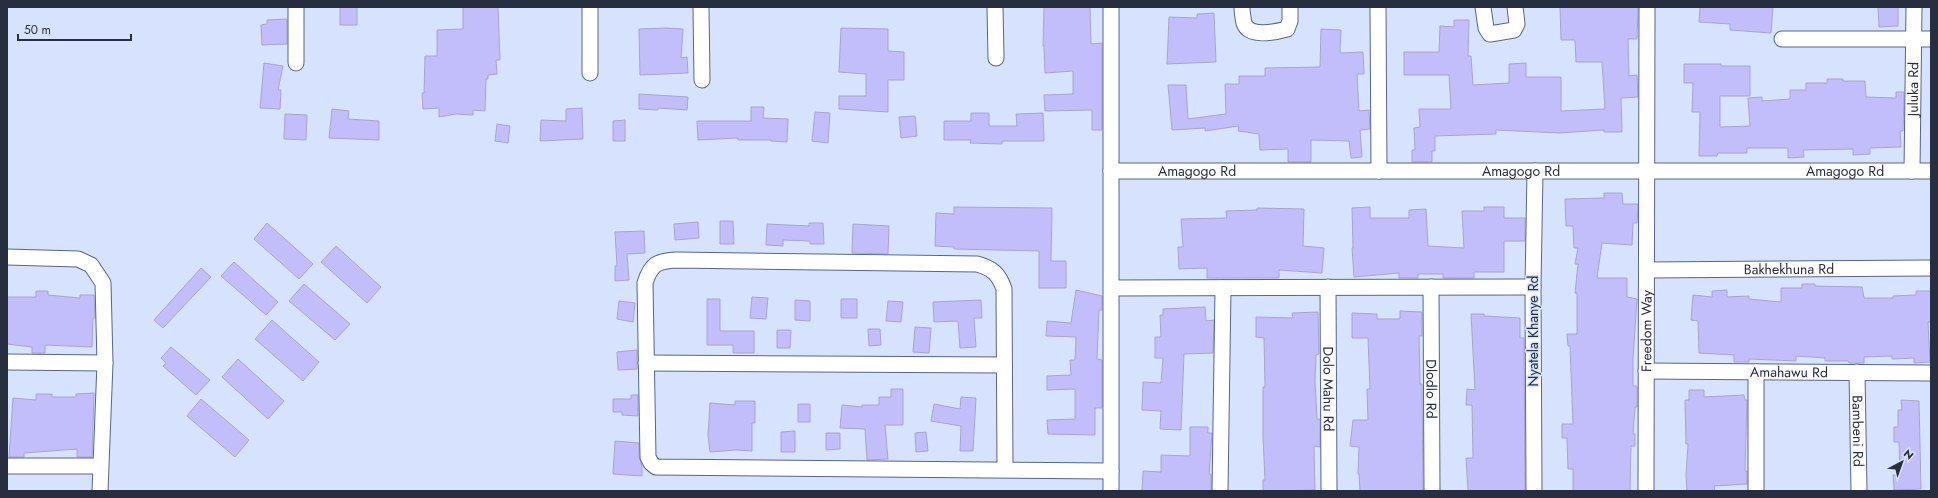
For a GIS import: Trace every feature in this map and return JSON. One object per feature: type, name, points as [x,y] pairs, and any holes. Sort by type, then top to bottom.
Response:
[{"type":"street","points":[[296,7],[296,63]]},
{"type":"street","points":[[590,7],[590,73]]},
{"type":"street","points":[[702,7],[702,80]]},
{"type":"street","points":[[995,7],[996,58]]},
{"type":"street","points":[[1111,7],[1111,491]]},
{"type":"street","points":[[1242,7],[1244,24],[1249,30],[1257,32],[1277,32],[1287,29],[1290,21],[1290,7]]},
{"type":"street","points":[[1378,7],[1378,171]]},
{"type":"street","points":[[1483,7],[1486,28],[1490,34],[1514,30],[1517,24],[1515,7]]},
{"type":"street","name":"Freedom Way","points":[[1646,491],[1647,7]]},
{"type":"street","name":"Juluka Rd","points":[[1912,171],[1914,7]]},
{"type":"street","points":[[1782,39],[1931,39]]},
{"type":"street","name":"Nyatela Khanye Rd","points":[[1534,491],[1533,287],[1535,170]]},
{"type":"street","name":"Amagogo Rd","points":[[1111,171],[1931,171]]},
{"type":"street","points":[[7,257],[78,259],[91,265],[103,283],[105,363],[100,491]]},
{"type":"street","points":[[1005,469],[1004,289],[1001,279],[994,270],[977,264],[663,260],[654,265],[648,274],[646,283],[646,363],[648,457],[651,464],[656,467],[1111,471]]},
{"type":"street","name":"Bakhekhuna Rd","points":[[1647,270],[1931,268]]},
{"type":"street","name":"Dolo Mahu Rd","points":[[1328,287],[1329,491]]},
{"type":"street","name":"Dlodlo Rd","points":[[1431,287],[1432,491]]},
{"type":"street","points":[[1112,288],[1533,287]]},
{"type":"street","points":[[1220,491],[1223,288]]},
{"type":"street","points":[[7,362],[105,363]]},
{"type":"street","points":[[646,363],[1004,365]]},
{"type":"street","name":"Amahawu Rd","points":[[1646,371],[1931,373]]},
{"type":"street","points":[[1756,372],[1756,491]]},
{"type":"street","name":"Bambeni Rd","points":[[1857,372],[1859,491]]},
{"type":"street","points":[[7,466],[100,466]]},
{"type":"building","points":[[340,7],[357,7],[357,25],[340,25]]},
{"type":"building","points":[[463,7],[498,7],[500,60],[496,60],[497,74],[488,75],[488,79],[486,79],[485,111],[473,110],[473,115],[456,114],[439,117],[439,108],[423,109],[422,93],[424,93],[425,56],[437,56],[437,30],[463,29]]},
{"type":"building","points":[[1044,7],[1090,7],[1091,44],[1102,43],[1102,130],[1092,130],[1092,110],[1045,111],[1044,95],[1073,94],[1073,71],[1045,73],[1043,46]]},
{"type":"building","points":[[1560,7],[1638,7],[1637,39],[1628,39],[1629,76],[1637,75],[1638,97],[1621,98],[1622,132],[1604,132],[1604,130],[1559,133],[1496,130],[1496,134],[1435,136],[1435,151],[1432,151],[1432,162],[1412,162],[1412,150],[1415,150],[1414,128],[1420,127],[1419,109],[1451,109],[1449,75],[1404,75],[1404,52],[1439,52],[1440,26],[1454,27],[1454,20],[1469,20],[1468,56],[1471,56],[1473,85],[1509,83],[1509,64],[1526,63],[1526,77],[1561,77],[1561,111],[1605,109],[1602,62],[1576,62],[1575,40],[1561,40]]},
{"type":"building","points":[[1700,7],[1773,7],[1771,33],[1730,30],[1730,24],[1699,22]]},
{"type":"building","points":[[1878,7],[1898,7],[1898,26],[1879,27]]},
{"type":"building","points":[[1214,13],[1216,62],[1167,64],[1169,17],[1197,18],[1197,14]]},
{"type":"building","points":[[287,19],[287,44],[262,45],[261,25],[267,24],[267,20]]},
{"type":"building","points":[[841,28],[888,29],[888,51],[904,52],[904,80],[888,80],[888,112],[839,109],[839,96],[866,96],[866,74],[839,72]]},
{"type":"building","points":[[639,29],[683,29],[681,58],[687,57],[688,73],[640,75]]},
{"type":"building","points":[[1321,29],[1341,30],[1340,53],[1363,52],[1364,74],[1357,74],[1359,111],[1369,110],[1370,129],[1360,130],[1362,157],[1351,158],[1349,141],[1311,140],[1311,162],[1288,162],[1288,149],[1260,150],[1259,134],[1238,131],[1239,126],[1205,131],[1205,128],[1172,130],[1168,85],[1186,85],[1188,119],[1226,114],[1225,84],[1239,84],[1239,76],[1265,76],[1265,68],[1320,67]]},
{"type":"building","points":[[264,63],[283,66],[278,90],[281,90],[280,109],[260,108]]},
{"type":"building","points":[[1684,64],[1750,66],[1750,96],[1720,96],[1720,127],[1750,126],[1748,98],[1762,97],[1762,101],[1790,99],[1790,90],[1806,90],[1806,83],[1827,83],[1827,79],[1865,81],[1866,97],[1896,98],[1896,92],[1904,92],[1903,131],[1900,131],[1901,147],[1870,148],[1870,154],[1853,155],[1853,149],[1803,150],[1804,157],[1788,158],[1788,148],[1747,148],[1747,153],[1718,153],[1717,156],[1699,156],[1700,112],[1692,112],[1693,83],[1684,83]]},
{"type":"building","points":[[639,94],[688,97],[687,110],[658,108],[658,110],[639,109]]},
{"type":"building","points":[[751,107],[764,107],[763,118],[788,119],[787,142],[771,140],[738,140],[738,138],[698,140],[697,121],[751,121]]},
{"type":"building","points":[[582,108],[583,139],[540,141],[541,120],[566,121],[566,109]]},
{"type":"building","points":[[332,109],[349,111],[348,119],[379,121],[379,140],[329,138]]},
{"type":"building","points":[[815,112],[830,113],[828,143],[812,141]]},
{"type":"building","points":[[971,113],[989,113],[989,126],[1017,126],[1016,114],[1043,113],[1044,141],[1002,141],[1002,144],[970,143],[971,140],[944,140],[944,121],[971,121]]},
{"type":"building","points":[[285,114],[307,115],[306,140],[284,139]]},
{"type":"building","points":[[915,116],[917,136],[901,138],[899,117]]},
{"type":"building","points":[[625,120],[625,141],[613,141],[613,121]]},
{"type":"building","points":[[497,124],[510,126],[508,143],[495,141]]},
{"type":"building","points":[[1604,193],[1622,193],[1623,204],[1638,204],[1637,223],[1633,223],[1632,245],[1602,243],[1597,278],[1627,278],[1627,297],[1637,299],[1633,359],[1633,386],[1637,386],[1637,407],[1635,407],[1633,434],[1635,434],[1635,446],[1631,446],[1630,491],[1573,491],[1573,469],[1568,469],[1567,438],[1562,438],[1562,424],[1573,424],[1570,346],[1568,346],[1567,334],[1577,334],[1577,293],[1575,293],[1578,264],[1575,264],[1578,248],[1574,248],[1573,226],[1566,226],[1565,199],[1604,198]]},
{"type":"building","points":[[954,207],[1052,208],[1051,261],[1066,261],[1066,288],[1039,288],[1039,251],[954,249],[954,247],[935,246],[936,213],[954,214]]},
{"type":"building","points":[[1370,207],[1370,218],[1409,218],[1409,210],[1426,209],[1428,246],[1464,248],[1462,211],[1484,211],[1484,207],[1504,207],[1504,218],[1525,218],[1525,241],[1504,241],[1504,272],[1474,272],[1474,278],[1443,278],[1443,274],[1418,274],[1418,278],[1399,278],[1399,273],[1354,277],[1352,208]]},
{"type":"building","points":[[1257,208],[1304,209],[1303,246],[1324,248],[1322,273],[1279,270],[1279,278],[1207,278],[1207,268],[1179,269],[1178,247],[1183,247],[1181,219],[1227,218],[1226,211],[1257,210]]},
{"type":"building","points":[[720,221],[733,221],[734,244],[720,244]]},
{"type":"building","points":[[698,222],[699,238],[675,240],[674,224]]},
{"type":"building","points":[[267,223],[313,264],[299,279],[254,239]]},
{"type":"building","points":[[809,223],[823,223],[824,244],[810,244],[810,241],[783,240],[783,246],[766,245],[767,224],[809,226]]},
{"type":"building","points":[[853,224],[889,226],[888,254],[852,253]]},
{"type":"building","points":[[644,231],[645,253],[627,254],[629,280],[615,281],[615,266],[617,266],[615,232]]},
{"type":"building","points":[[336,246],[381,287],[367,303],[321,262]]},
{"type":"building","points":[[234,262],[278,302],[266,315],[221,276]]},
{"type":"building","points":[[201,268],[211,277],[163,328],[154,320]]},
{"type":"building","points":[[304,284],[350,324],[335,340],[289,301]]},
{"type":"building","points":[[1802,284],[1815,284],[1815,286],[1862,287],[1864,298],[1893,298],[1893,296],[1916,295],[1916,291],[1931,291],[1931,322],[1928,322],[1930,362],[1914,363],[1914,358],[1892,359],[1892,356],[1864,357],[1864,363],[1849,363],[1848,361],[1825,361],[1825,358],[1796,356],[1796,361],[1749,359],[1749,362],[1734,362],[1734,355],[1699,353],[1698,321],[1691,320],[1693,295],[1712,297],[1712,291],[1727,290],[1727,297],[1749,296],[1749,299],[1781,302],[1781,288],[1802,288]]},
{"type":"building","points":[[1076,290],[1102,296],[1102,310],[1099,310],[1097,359],[1102,360],[1102,408],[1095,408],[1095,435],[1048,434],[1047,420],[1075,419],[1075,389],[1047,390],[1047,376],[1071,375],[1070,360],[1075,360],[1076,337],[1046,336],[1047,321],[1071,323]]},
{"type":"building","points":[[36,291],[48,291],[48,295],[80,298],[80,295],[94,295],[95,318],[93,318],[92,347],[45,345],[45,353],[32,353],[32,347],[7,344],[7,297],[36,297]]},
{"type":"building","points":[[752,297],[768,298],[766,319],[750,318]]},
{"type":"building","points":[[707,299],[720,299],[720,331],[754,331],[754,353],[733,353],[733,345],[707,345]]},
{"type":"building","points":[[841,299],[857,299],[857,318],[841,318]]},
{"type":"building","points":[[795,300],[810,301],[810,321],[795,320]]},
{"type":"building","points":[[981,300],[982,318],[974,318],[976,347],[960,348],[958,321],[934,322],[933,302]]},
{"type":"building","points":[[619,301],[635,303],[633,322],[617,319]]},
{"type":"building","points":[[888,301],[903,302],[901,322],[886,321]]},
{"type":"building","points":[[1205,307],[1206,321],[1214,320],[1213,353],[1184,354],[1181,430],[1160,429],[1161,411],[1142,410],[1143,382],[1161,383],[1163,358],[1155,358],[1155,337],[1161,337],[1160,315],[1163,315],[1163,309]]},
{"type":"building","points":[[1400,311],[1422,312],[1422,336],[1419,336],[1420,384],[1422,384],[1423,491],[1360,491],[1358,474],[1359,447],[1350,446],[1353,420],[1368,420],[1367,389],[1370,389],[1368,338],[1352,338],[1352,313],[1377,314],[1377,319],[1400,319]]},
{"type":"building","points":[[1318,312],[1319,354],[1316,355],[1315,381],[1317,419],[1320,419],[1320,447],[1314,446],[1315,490],[1263,491],[1263,480],[1265,480],[1263,436],[1263,387],[1265,387],[1264,338],[1256,337],[1256,317],[1293,318],[1292,313]]},
{"type":"building","points":[[1471,314],[1520,318],[1520,338],[1524,338],[1525,491],[1468,491],[1466,458],[1473,458],[1472,405],[1466,405],[1467,389],[1475,390]]},
{"type":"building","points":[[272,320],[319,362],[303,381],[255,339]]},
{"type":"building","points":[[915,327],[931,328],[929,353],[913,352]]},
{"type":"building","points":[[868,329],[880,329],[881,345],[869,346]]},
{"type":"building","points":[[777,330],[791,330],[790,348],[777,348]]},
{"type":"building","points":[[171,347],[210,380],[196,395],[163,366],[166,363],[161,358]]},
{"type":"building","points":[[637,350],[637,369],[618,370],[617,352]]},
{"type":"building","points":[[238,359],[284,401],[268,419],[222,377]]},
{"type":"building","points":[[891,389],[903,389],[903,425],[885,425],[888,459],[867,460],[865,429],[840,428],[842,405],[862,407],[862,405],[879,405],[879,397],[891,397]]},
{"type":"building","points":[[1689,390],[1704,390],[1704,397],[1744,395],[1745,400],[1747,400],[1745,471],[1747,471],[1747,484],[1714,486],[1715,491],[1687,491],[1686,475],[1688,444],[1686,444],[1685,400],[1689,400]]},
{"type":"building","points":[[94,393],[92,457],[77,457],[77,449],[24,453],[24,457],[9,457],[13,398],[36,400],[36,394],[52,394],[52,397],[76,397],[76,394]]},
{"type":"building","points":[[631,395],[638,395],[638,416],[622,415],[622,412],[613,412],[613,399],[631,399]]},
{"type":"building","points":[[961,397],[976,398],[973,451],[960,451],[961,426],[931,421],[934,404],[960,409]]},
{"type":"building","points":[[201,399],[249,440],[235,457],[187,416]]},
{"type":"building","points":[[1901,400],[1919,401],[1921,489],[1894,490],[1893,475],[1900,475],[1899,442],[1894,442],[1894,427],[1898,427],[1898,410],[1902,410]]},
{"type":"building","points":[[735,401],[755,401],[755,423],[752,423],[752,451],[736,450],[710,452],[708,435],[710,403],[735,405]]},
{"type":"building","points":[[798,404],[810,404],[810,422],[798,422]]},
{"type":"building","points":[[1190,427],[1208,427],[1208,433],[1212,433],[1209,474],[1211,474],[1211,491],[1142,491],[1143,471],[1161,472],[1161,455],[1190,456]]},
{"type":"building","points":[[795,431],[795,452],[781,452],[781,432]]},
{"type":"building","points":[[926,432],[928,451],[916,452],[915,433]]},
{"type":"building","points":[[826,433],[840,433],[840,449],[826,450]]},
{"type":"building","points":[[615,441],[639,443],[639,457],[642,466],[642,476],[613,474]]}]
